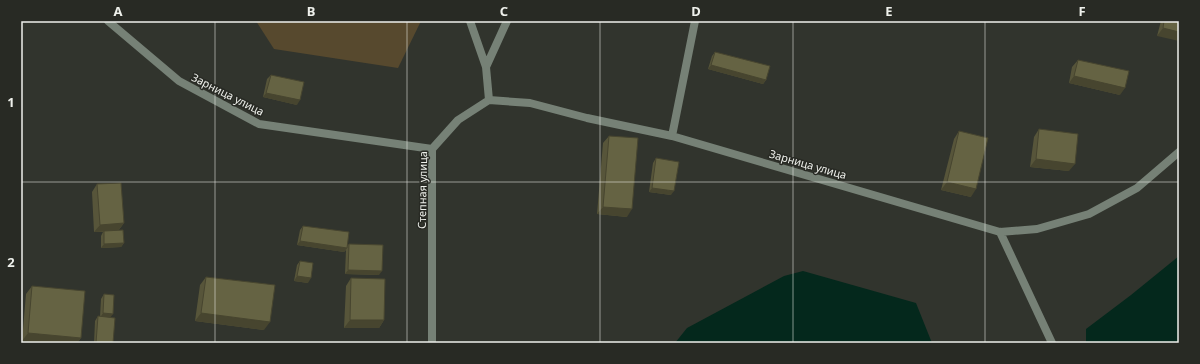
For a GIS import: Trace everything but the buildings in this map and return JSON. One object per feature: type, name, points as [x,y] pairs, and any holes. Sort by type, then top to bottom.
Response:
[{"type":"street","name":"Зарница улица","points":[[108,21],[178,81],[259,124],[432,149]]},
{"type":"street","points":[[470,21],[486,67],[489,100]]},
{"type":"street","points":[[486,67],[507,21]]},
{"type":"street","points":[[672,136],[695,21]]},
{"type":"street","name":"Зарница улица","points":[[489,100],[530,104],[672,136],[1000,232]]},
{"type":"street","name":"Степная улица","points":[[432,343],[432,149],[458,120],[489,100]]},
{"type":"street","points":[[1052,343],[1000,232],[1037,229],[1088,214],[1136,188],[1179,152]]},
{"type":"shaded area","points":[[256,21],[421,21],[398,68],[274,49]]},
{"type":"shaded area","points":[[1179,256],[1179,343],[1086,343],[1086,329]]},
{"type":"shaded area","points":[[803,271],[916,303],[932,343],[675,343],[687,328],[784,276]]}]
